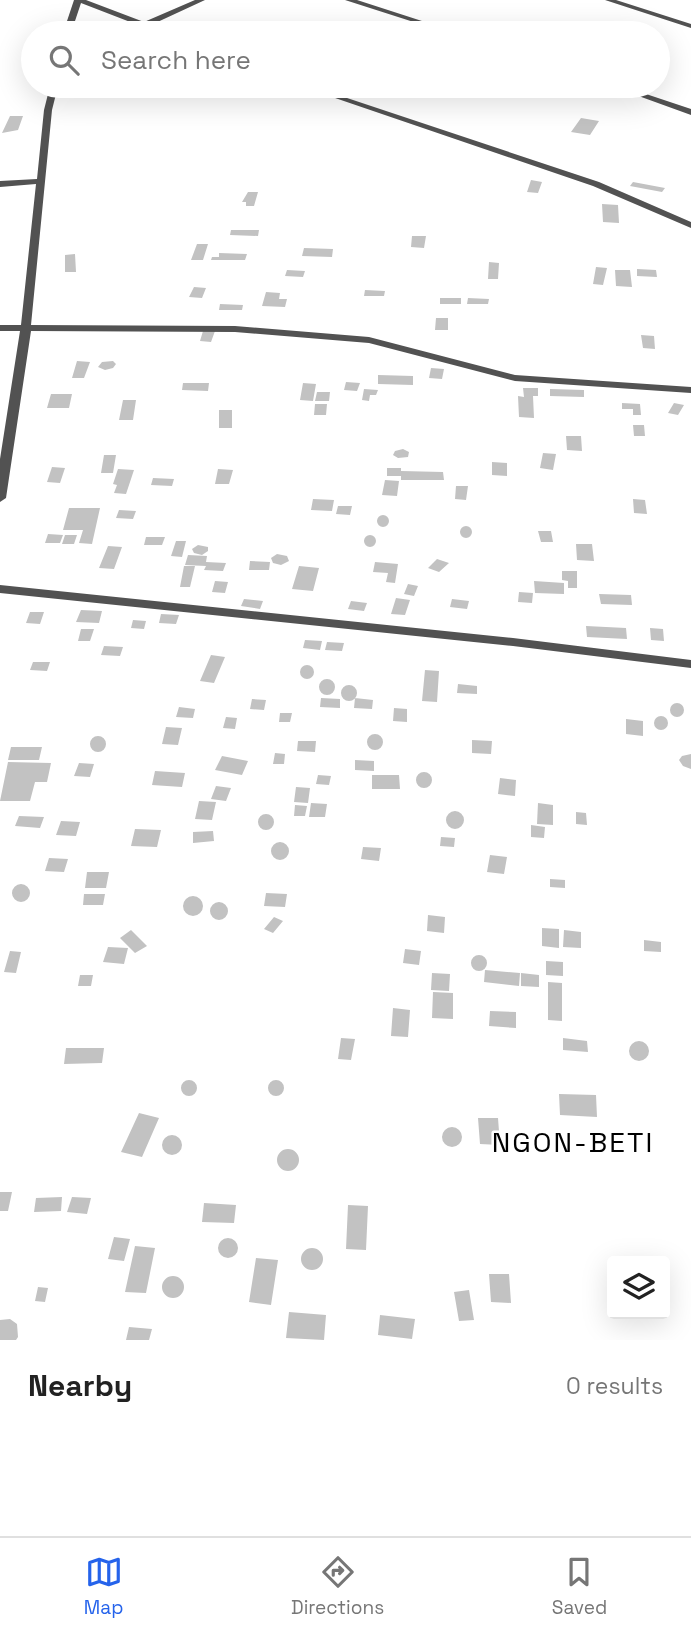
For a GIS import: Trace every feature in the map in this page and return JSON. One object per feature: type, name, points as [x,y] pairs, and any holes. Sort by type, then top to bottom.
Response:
[{"type":"street","points":[[71,21],[79,0],[134,21]]},
{"type":"street","points":[[153,21],[201,0]]},
{"type":"street","points":[[349,0],[416,21]]},
{"type":"street","points":[[609,0],[691,26]]},
{"type":"street","points":[[0,498],[26,327],[51,98]]},
{"type":"street","points":[[340,98],[596,184],[691,225]]},
{"type":"street","points":[[651,98],[691,111]]},
{"type":"street","points":[[0,184],[40,181]]},
{"type":"street","points":[[0,328],[235,328],[369,340],[514,378],[691,390]]},
{"type":"street","points":[[0,589],[513,642],[691,664]]},
{"type":"building","points":[[10,116],[23,116],[18,130],[2,133]]},
{"type":"building","points":[[581,118],[599,121],[590,135],[571,132]]},
{"type":"building","points":[[531,180],[542,182],[538,193],[527,192]]},
{"type":"building","points":[[633,182],[665,188],[662,192],[630,186]]},
{"type":"building","points":[[248,192],[258,192],[254,206],[246,206],[246,202],[242,202]]},
{"type":"building","points":[[602,204],[618,205],[619,223],[603,222]]},
{"type":"building","points":[[231,230],[259,230],[258,236],[230,235]]},
{"type":"building","points":[[412,236],[426,236],[424,248],[411,247]]},
{"type":"building","points":[[197,244],[208,244],[203,260],[191,260]]},
{"type":"building","points":[[304,248],[333,249],[332,257],[302,256]]},
{"type":"building","points":[[219,253],[247,254],[245,260],[211,260],[212,257],[219,257]]},
{"type":"building","points":[[75,254],[76,272],[65,272],[65,255]]},
{"type":"building","points":[[489,262],[499,263],[498,279],[488,279]]},
{"type":"building","points":[[596,267],[607,268],[603,285],[593,284]]},
{"type":"building","points":[[637,269],[656,270],[657,277],[637,276]]},
{"type":"building","points":[[287,270],[305,271],[303,277],[285,276]]},
{"type":"building","points":[[615,270],[630,270],[632,287],[616,286]]},
{"type":"building","points":[[194,287],[206,288],[202,298],[189,297]]},
{"type":"building","points":[[365,290],[385,291],[384,296],[364,296]]},
{"type":"building","points":[[266,292],[280,293],[279,299],[287,299],[285,307],[262,306]]},
{"type":"building","points":[[440,298],[461,298],[461,304],[440,304]]},
{"type":"building","points":[[468,298],[489,299],[488,304],[467,304]]},
{"type":"building","points":[[220,304],[243,305],[242,310],[219,310]]},
{"type":"building","points":[[436,318],[448,318],[448,330],[435,330]]},
{"type":"building","points":[[203,331],[215,331],[211,342],[200,341]]},
{"type":"building","points":[[641,335],[654,336],[655,349],[643,348]]},
{"type":"building","points":[[77,361],[90,362],[84,378],[72,378]]},
{"type":"building","points":[[113,361],[116,364],[113,368],[105,370],[98,367],[102,362]]},
{"type":"building","points":[[431,368],[444,369],[442,379],[429,378]]},
{"type":"building","points":[[378,375],[413,376],[413,385],[378,384]]},
{"type":"building","points":[[346,382],[360,383],[357,391],[344,390]]},
{"type":"building","points":[[183,383],[209,383],[208,391],[182,390]]},
{"type":"building","points":[[303,383],[316,384],[313,401],[300,400]]},
{"type":"building","points":[[523,388],[538,388],[538,396],[533,396],[534,418],[519,417],[518,396],[524,397]]},
{"type":"building","points":[[364,389],[378,390],[376,395],[370,395],[369,401],[362,400]]},
{"type":"building","points":[[550,389],[584,390],[584,397],[550,396]]},
{"type":"building","points":[[317,392],[330,392],[329,401],[315,401]]},
{"type":"building","points":[[51,394],[72,394],[69,408],[47,408]]},
{"type":"building","points":[[123,400],[136,400],[133,420],[119,420]]},
{"type":"building","points":[[622,403],[640,404],[641,415],[633,415],[633,409],[622,409]]},
{"type":"building","points":[[674,403],[684,405],[678,415],[668,413]]},
{"type":"building","points":[[315,404],[327,404],[326,415],[314,415]]},
{"type":"building","points":[[219,410],[232,410],[232,428],[219,428]]},
{"type":"building","points":[[633,425],[644,425],[645,436],[634,436]]},
{"type":"building","points":[[566,436],[581,436],[582,451],[567,450]]},
{"type":"building","points":[[403,449],[409,452],[408,457],[398,458],[393,455],[395,451]]},
{"type":"building","points":[[543,453],[556,454],[553,470],[540,468]]},
{"type":"building","points":[[104,455],[116,455],[113,473],[101,473]]},
{"type":"building","points":[[492,462],[507,463],[507,476],[492,475]]},
{"type":"building","points":[[52,467],[65,468],[60,483],[47,482]]},
{"type":"building","points":[[387,468],[443,472],[444,480],[401,480],[401,476],[387,476]]},
{"type":"building","points":[[118,469],[134,470],[126,494],[114,493],[117,485],[113,484]]},
{"type":"building","points":[[218,469],[233,470],[229,484],[215,484]]},
{"type":"building","points":[[153,478],[174,479],[172,486],[151,485]]},
{"type":"building","points":[[385,480],[399,481],[397,496],[382,495]]},
{"type":"building","points":[[456,486],[468,486],[466,500],[455,499]]},
{"type":"building","points":[[313,499],[334,500],[332,511],[311,510]]},
{"type":"building","points":[[633,499],[645,500],[647,514],[634,513]]},
{"type":"building","points":[[338,506],[352,506],[350,515],[336,514]]},
{"type":"building","points":[[69,508],[100,508],[92,544],[79,543],[83,530],[63,530]]},
{"type":"building","points":[[119,510],[136,511],[133,519],[116,518]]},
{"type":"building","points":[[383,515],[389,521],[383,527],[377,521]]},
{"type":"building","points":[[466,526],[472,532],[466,538],[460,532]]},
{"type":"building","points":[[538,531],[551,531],[553,542],[541,542]]},
{"type":"building","points":[[48,534],[63,535],[60,543],[45,543]]},
{"type":"building","points":[[65,535],[77,535],[74,544],[62,544]]},
{"type":"building","points":[[370,535],[376,541],[370,547],[364,541]]},
{"type":"building","points":[[146,537],[165,537],[162,545],[144,545]]},
{"type":"building","points":[[176,541],[186,541],[182,557],[171,556]]},
{"type":"building","points":[[576,544],[592,544],[594,561],[577,560]]},
{"type":"building","points":[[198,545],[208,547],[208,551],[202,555],[194,553],[192,549]]},
{"type":"building","points":[[108,546],[122,547],[114,569],[99,568]]},
{"type":"building","points":[[277,554],[287,556],[289,561],[281,565],[273,563],[271,558]]},
{"type":"building","points":[[188,555],[207,556],[206,562],[226,563],[223,571],[204,570],[206,566],[185,565]]},
{"type":"building","points":[[437,559],[449,563],[439,572],[428,568]]},
{"type":"building","points":[[250,561],[270,562],[269,570],[249,570]]},
{"type":"building","points":[[375,562],[398,564],[395,583],[386,582],[388,573],[373,572]]},
{"type":"building","points":[[184,566],[195,566],[190,587],[180,587]]},
{"type":"building","points":[[299,566],[319,568],[313,591],[292,589]]},
{"type":"building","points":[[562,571],[577,571],[577,588],[568,588],[568,581],[562,580]]},
{"type":"building","points":[[215,581],[228,582],[225,593],[212,592]]},
{"type":"building","points":[[534,581],[564,583],[564,594],[535,593]]},
{"type":"building","points":[[408,584],[418,586],[414,596],[404,594]]},
{"type":"building","points":[[519,592],[533,593],[532,603],[518,602]]},
{"type":"building","points":[[599,594],[631,595],[632,605],[601,604]]},
{"type":"building","points":[[396,598],[410,600],[405,615],[391,614]]},
{"type":"building","points":[[244,599],[263,601],[260,609],[241,606]]},
{"type":"building","points":[[452,599],[469,601],[467,609],[450,607]]},
{"type":"building","points":[[351,601],[367,603],[364,611],[348,609]]},
{"type":"building","points":[[81,610],[102,611],[99,623],[76,622]]},
{"type":"building","points":[[30,612],[44,612],[40,624],[26,623]]},
{"type":"building","points":[[161,614],[179,615],[176,624],[159,623]]},
{"type":"building","points":[[133,620],[146,621],[144,629],[131,628]]},
{"type":"building","points":[[586,626],[626,628],[627,639],[587,637]]},
{"type":"building","points":[[650,628],[663,629],[664,641],[651,640]]},
{"type":"building","points":[[81,629],[94,629],[90,641],[78,641]]},
{"type":"building","points":[[305,640],[322,641],[320,650],[303,648]]},
{"type":"building","points":[[327,642],[344,643],[342,651],[325,650]]},
{"type":"building","points":[[104,646],[123,647],[120,656],[101,655]]},
{"type":"building","points":[[211,655],[225,657],[214,683],[200,681]]},
{"type":"building","points":[[33,662],[50,662],[47,671],[30,670]]},
{"type":"building","points":[[304,665],[310,665],[314,672],[310,679],[304,679],[300,675],[300,669]]},
{"type":"building","points":[[425,670],[439,671],[437,702],[422,701]]},
{"type":"building","points":[[327,679],[335,687],[327,695],[319,687]]},
{"type":"building","points":[[458,684],[477,686],[477,694],[457,693]]},
{"type":"building","points":[[349,685],[355,687],[355,699],[349,701],[343,699],[341,693],[343,687]]},
{"type":"building","points":[[321,698],[340,699],[340,708],[320,707]]},
{"type":"building","points":[[355,698],[373,700],[372,709],[354,708]]},
{"type":"building","points":[[252,699],[266,700],[264,710],[250,709]]},
{"type":"building","points":[[677,703],[682,705],[682,715],[677,717],[672,715],[670,710],[672,705]]},
{"type":"building","points":[[179,707],[195,709],[193,718],[176,717]]},
{"type":"building","points":[[394,708],[407,709],[407,722],[393,721]]},
{"type":"building","points":[[280,713],[292,713],[290,722],[279,722]]},
{"type":"building","points":[[658,716],[664,716],[668,723],[664,730],[658,730],[654,726],[654,720]]},
{"type":"building","points":[[226,717],[237,718],[235,729],[223,728]]},
{"type":"building","points":[[626,719],[643,721],[643,736],[626,734]]},
{"type":"building","points":[[166,727],[182,728],[178,745],[162,744]]},
{"type":"building","points":[[375,734],[381,736],[381,748],[375,750],[369,748],[367,742],[369,736]]},
{"type":"building","points":[[98,736],[106,744],[98,752],[90,744]]},
{"type":"building","points":[[472,740],[492,741],[491,754],[472,753]]},
{"type":"building","points":[[298,741],[316,741],[315,752],[297,751]]},
{"type":"building","points":[[11,747],[42,747],[39,760],[8,760]]},
{"type":"building","points":[[275,753],[285,754],[284,764],[273,764]]},
{"type":"building","points":[[691,754],[691,769],[683,766],[679,760],[682,756]]},
{"type":"building","points":[[222,756],[248,761],[242,775],[215,770]]},
{"type":"building","points":[[355,760],[374,761],[374,771],[355,770]]},
{"type":"building","points":[[8,762],[51,763],[47,782],[35,782],[30,801],[0,801]]},
{"type":"building","points":[[79,763],[94,764],[90,777],[74,776]]},
{"type":"building","points":[[155,771],[185,773],[182,787],[152,785]]},
{"type":"building","points":[[424,772],[432,780],[424,788],[416,780]]},
{"type":"building","points":[[318,775],[331,776],[329,785],[316,784]]},
{"type":"building","points":[[372,775],[399,775],[400,789],[372,789]]},
{"type":"building","points":[[500,778],[516,780],[515,796],[498,794]]},
{"type":"building","points":[[216,786],[231,788],[226,801],[211,799]]},
{"type":"building","points":[[296,787],[310,788],[308,803],[294,802]]},
{"type":"building","points":[[199,801],[216,802],[212,820],[195,819]]},
{"type":"building","points":[[311,803],[327,804],[325,817],[309,817]]},
{"type":"building","points":[[538,803],[553,805],[553,825],[537,824]]},
{"type":"building","points":[[295,805],[307,806],[305,816],[294,816]]},
{"type":"building","points":[[455,811],[461,814],[464,820],[461,826],[455,829],[449,826],[446,820],[449,814]]},
{"type":"building","points":[[576,812],[586,813],[587,825],[576,824]]},
{"type":"building","points":[[263,814],[269,814],[274,822],[272,828],[263,830],[258,825],[258,819]]},
{"type":"building","points":[[19,816],[44,817],[40,828],[15,826]]},
{"type":"building","points":[[61,821],[80,822],[76,836],[56,835]]},
{"type":"building","points":[[531,825],[545,827],[544,838],[531,837]]},
{"type":"building","points":[[135,829],[161,830],[157,847],[131,846]]},
{"type":"building","points":[[213,831],[214,841],[193,843],[193,832]]},
{"type":"building","points":[[441,837],[455,838],[454,847],[440,846]]},
{"type":"building","points":[[280,842],[288,847],[289,851],[284,859],[280,860],[272,855],[271,851],[276,843]]},
{"type":"building","points":[[363,847],[381,848],[379,861],[361,859]]},
{"type":"building","points":[[490,855],[507,857],[504,874],[487,872]]},
{"type":"building","points":[[49,858],[68,859],[64,872],[45,871]]},
{"type":"building","points":[[87,872],[109,872],[106,888],[85,888]]},
{"type":"building","points":[[550,879],[565,880],[565,888],[550,887]]},
{"type":"building","points":[[21,884],[27,887],[30,893],[27,899],[21,902],[15,899],[12,893],[15,887]]},
{"type":"building","points":[[266,893],[287,894],[285,907],[264,906]]},
{"type":"building","points":[[84,894],[105,894],[103,905],[83,905]]},
{"type":"building","points":[[193,896],[200,899],[203,906],[200,913],[193,916],[186,913],[183,906],[186,899]]},
{"type":"building","points":[[215,902],[223,902],[228,911],[226,918],[215,920],[210,915],[210,907]]},
{"type":"building","points":[[428,915],[445,917],[444,933],[427,931]]},
{"type":"building","points":[[274,917],[283,921],[273,933],[264,929]]},
{"type":"building","points":[[542,928],[559,929],[559,948],[542,946]]},
{"type":"building","points":[[131,930],[147,946],[135,953],[120,938]]},
{"type":"building","points":[[564,930],[581,932],[581,948],[563,947]]},
{"type":"building","points":[[644,940],[661,942],[661,952],[644,951]]},
{"type":"building","points":[[108,947],[128,948],[124,964],[103,962]]},
{"type":"building","points":[[405,949],[421,951],[419,965],[403,963]]},
{"type":"building","points":[[10,951],[21,952],[16,973],[4,972]]},
{"type":"building","points":[[479,955],[487,963],[479,971],[471,963]]},
{"type":"building","points":[[546,961],[563,962],[563,976],[546,975]]},
{"type":"building","points":[[485,970],[520,973],[519,986],[484,982]]},
{"type":"building","points":[[432,973],[450,974],[449,991],[431,990]]},
{"type":"building","points":[[521,973],[539,975],[539,987],[521,986]]},
{"type":"building","points":[[80,975],[93,975],[91,986],[78,986]]},
{"type":"building","points":[[548,982],[562,983],[562,1021],[548,1020]]},
{"type":"building","points":[[433,992],[453,993],[453,1019],[432,1018]]},
{"type":"building","points":[[393,1008],[410,1010],[408,1037],[391,1036]]},
{"type":"building","points":[[490,1011],[516,1012],[516,1028],[489,1026]]},
{"type":"building","points":[[341,1038],[355,1039],[351,1060],[338,1059]]},
{"type":"building","points":[[563,1038],[587,1041],[588,1052],[563,1050]]},
{"type":"building","points":[[639,1041],[646,1044],[649,1051],[646,1058],[639,1061],[632,1058],[629,1051],[632,1044]]},
{"type":"building","points":[[66,1048],[104,1048],[102,1063],[64,1064]]},
{"type":"building","points":[[189,1080],[195,1082],[195,1094],[189,1096],[183,1094],[181,1088],[183,1082]]},
{"type":"building","points":[[276,1080],[282,1082],[282,1094],[276,1096],[270,1094],[268,1088],[270,1082]]},
{"type":"building","points":[[559,1094],[596,1095],[597,1117],[560,1115]]},
{"type":"building","points":[[139,1113],[159,1118],[142,1157],[121,1152]]},
{"type":"building","points":[[478,1118],[498,1118],[500,1145],[480,1144]]},
{"type":"building","points":[[452,1127],[459,1130],[462,1137],[459,1144],[452,1147],[445,1144],[442,1137],[445,1130]]},
{"type":"building","points":[[172,1135],[179,1138],[182,1145],[179,1152],[172,1155],[165,1152],[162,1145],[165,1138]]},
{"type":"building","points":[[288,1149],[296,1152],[299,1160],[296,1168],[288,1171],[280,1168],[277,1160],[280,1152]]},
{"type":"building","points":[[0,1192],[12,1192],[8,1211],[0,1211]]},
{"type":"building","points":[[62,1197],[61,1211],[34,1212],[36,1198]]},
{"type":"building","points":[[72,1197],[91,1198],[87,1214],[67,1212]]},
{"type":"building","points":[[204,1203],[236,1205],[234,1223],[202,1222]]},
{"type":"building","points":[[348,1205],[368,1206],[366,1250],[346,1249]]},
{"type":"building","points":[[114,1237],[130,1239],[124,1261],[108,1259]]},
{"type":"building","points":[[228,1238],[235,1241],[238,1248],[235,1255],[228,1258],[221,1255],[218,1248],[221,1241]]},
{"type":"building","points":[[135,1246],[155,1248],[146,1293],[125,1292]]},
{"type":"building","points":[[308,1248],[316,1248],[323,1255],[323,1263],[316,1270],[308,1270],[301,1263],[301,1255]]},
{"type":"building","points":[[256,1258],[278,1260],[271,1305],[249,1302]]},
{"type":"building","points":[[489,1274],[509,1274],[511,1303],[491,1302]]},
{"type":"building","points":[[173,1276],[181,1279],[184,1287],[181,1295],[173,1298],[165,1295],[162,1287],[165,1279]]},
{"type":"building","points":[[38,1287],[48,1288],[45,1302],[35,1301]]},
{"type":"building","points":[[469,1290],[474,1320],[459,1321],[454,1292]]},
{"type":"building","points":[[289,1312],[326,1315],[324,1340],[286,1338]]},
{"type":"building","points":[[380,1315],[415,1319],[412,1339],[378,1335]]},
{"type":"building","points":[[10,1319],[17,1324],[18,1337],[16,1340],[0,1340],[0,1320]]},
{"type":"building","points":[[129,1327],[152,1329],[149,1340],[126,1340]]},
{"type":"district","name":"NGON-BETI","points":[[573,1142]]}]
